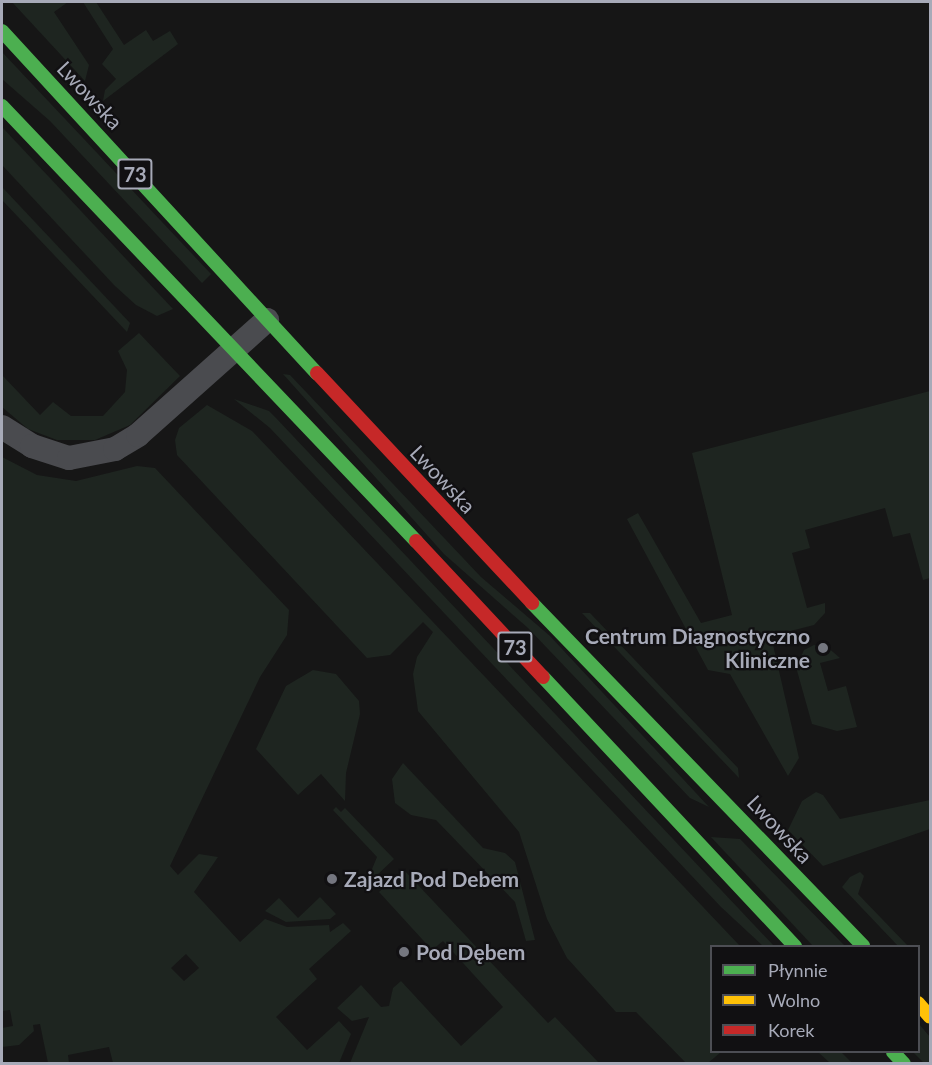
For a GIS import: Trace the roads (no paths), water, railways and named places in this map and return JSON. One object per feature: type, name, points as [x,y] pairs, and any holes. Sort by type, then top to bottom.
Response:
[{"type":"main road","name":"Lwowska","points":[[2,31],[486,556],[862,945]]},
{"type":"main road","name":"73","points":[[2,106],[236,347],[794,945]]},
{"type":"main road","points":[[920,1005],[930,1017]]},
{"type":"street","points":[[2,427],[32,446],[69,458],[115,448],[138,435],[267,320]]},
{"type":"place","name":"Centrum Diagnostyczno Kliniczne","points":[[823,648]]},
{"type":"place","name":"Zajazd Pod Debem","points":[[332,879]]},
{"type":"place","name":"Pod Dębem","points":[[404,952]]}]
